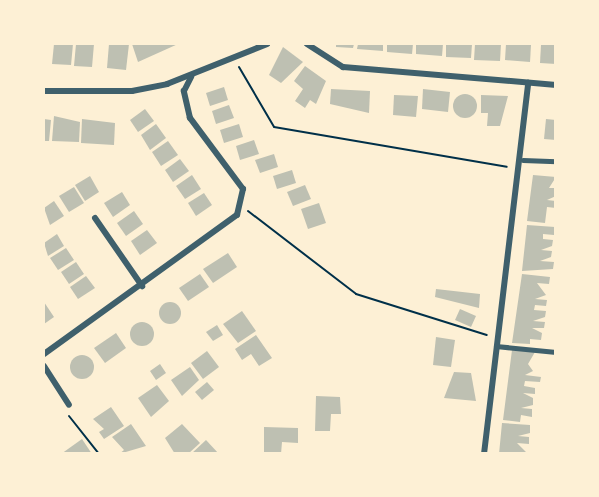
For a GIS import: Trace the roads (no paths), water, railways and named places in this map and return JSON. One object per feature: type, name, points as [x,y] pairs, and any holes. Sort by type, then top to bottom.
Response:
[{"type":"street","points":[[44,91],[132,91],[191,76],[267,44]]},
{"type":"street","points":[[307,44],[343,67],[555,85]]},
{"type":"street","points":[[44,354],[217,232],[241,206],[243,189],[190,118],[184,91],[191,76]]},
{"type":"street","points":[[484,453],[497,337],[522,169],[528,83]]},
{"type":"street","points":[[95,218],[141,286]]},
{"type":"street","points":[[44,366],[69,405]]},
{"type":"lane","points":[[523,160],[555,161]]},
{"type":"lane","points":[[496,346],[555,352]]}]
